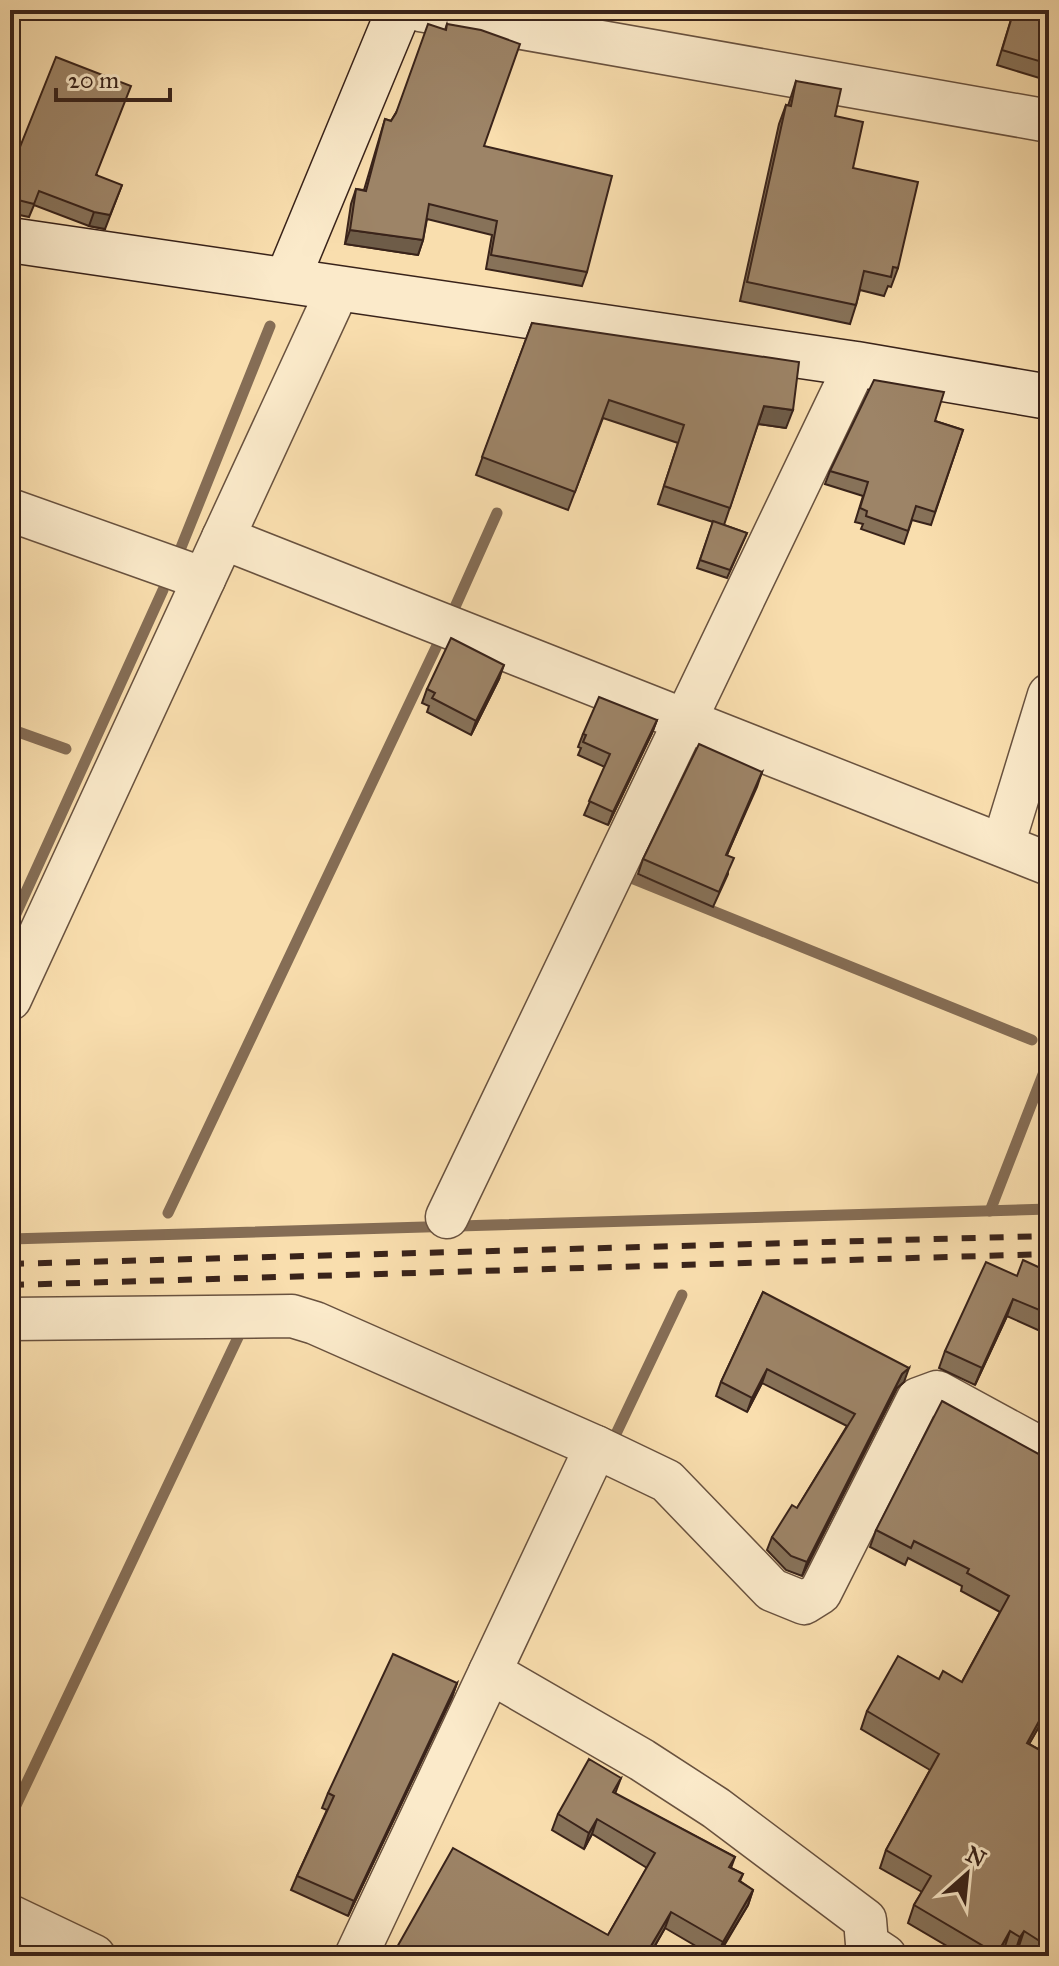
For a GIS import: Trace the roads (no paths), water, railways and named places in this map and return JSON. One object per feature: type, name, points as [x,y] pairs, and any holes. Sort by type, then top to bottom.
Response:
[{"type":"street","points":[[287,280],[399,10]]},
{"type":"street","points":[[420,10],[1049,121]]},
{"type":"street","points":[[10,240],[856,364],[1049,397]]},
{"type":"street","points":[[10,998],[338,289]]},
{"type":"street","points":[[447,1217],[856,364]]},
{"type":"street","points":[[10,510],[204,579]]},
{"type":"street","points":[[223,538],[1049,864]]},
{"type":"street","points":[[1003,845],[1049,695]]},
{"type":"street","points":[[10,1319],[292,1316],[315,1323],[667,1481],[772,1590],[804,1603],[820,1593],[918,1399],[937,1392],[1049,1453]]},
{"type":"street","points":[[356,1956],[596,1447]]},
{"type":"street","points":[[490,1672],[642,1760],[716,1808],[865,1920],[867,1944],[885,1956]]},
{"type":"street","points":[[10,1916],[94,1956]]},
{"type":"waterway","points":[[178,555],[270,326]]},
{"type":"waterway","points":[[455,607],[497,513]]},
{"type":"waterway","points":[[10,927],[163,590]]},
{"type":"waterway","points":[[168,1213],[441,637]]},
{"type":"waterway","points":[[10,729],[66,749]]},
{"type":"waterway","points":[[626,876],[1032,1040]]},
{"type":"waterway","points":[[990,1211],[1049,1059]]},
{"type":"waterway","points":[[10,1239],[1049,1209]]},
{"type":"waterway","points":[[614,1438],[682,1295]]},
{"type":"waterway","points":[[10,1818],[242,1329]]},
{"type":"railway","points":[[10,1264],[1049,1236]]},
{"type":"railway","points":[[10,1285],[1049,1254]]}]
